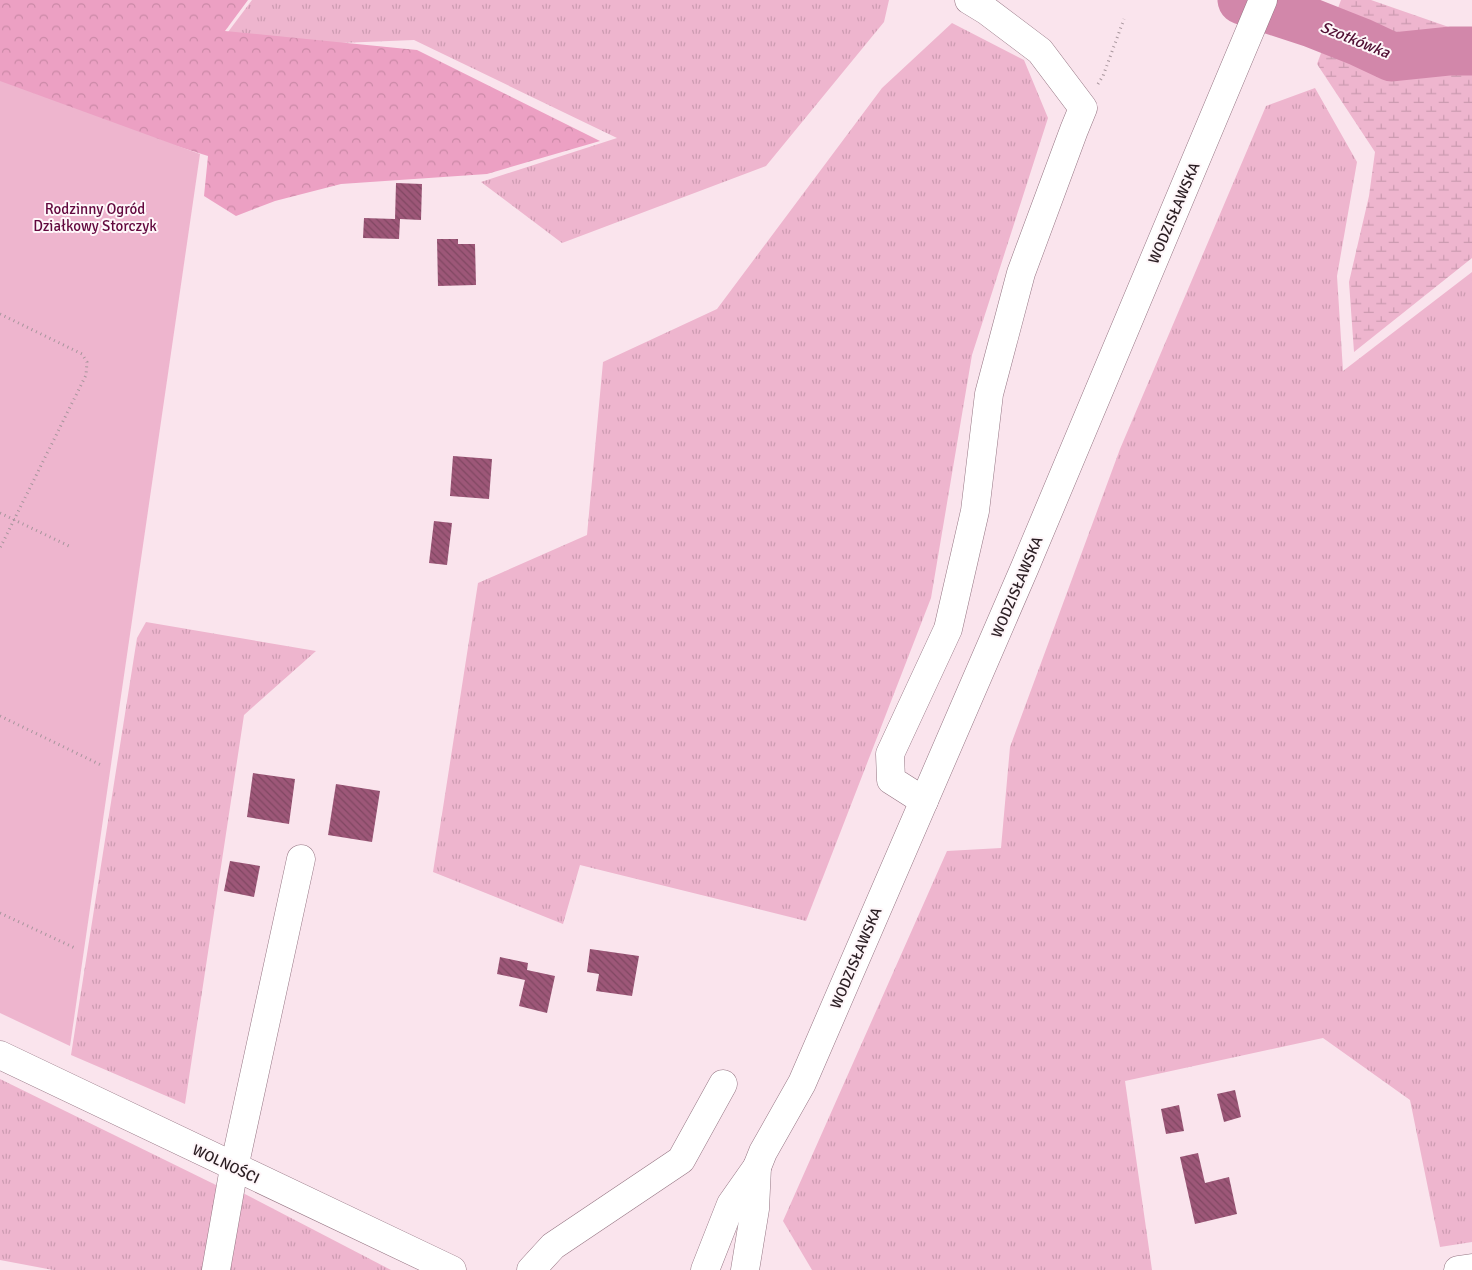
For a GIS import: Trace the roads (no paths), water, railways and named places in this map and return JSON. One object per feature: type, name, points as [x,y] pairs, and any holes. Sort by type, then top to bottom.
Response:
[{"type":"main road","points":[[924,801],[891,780],[890,754],[948,629],[975,511],[989,394],[1021,273],[1083,108],[1040,51],[987,11],[969,0]]},
{"type":"main road","name":"WODZISŁAWSKA","points":[[705,1270],[730,1204],[757,1167],[763,1152],[802,1083],[1026,567],[1263,0]]},
{"type":"main road","points":[[216,1270],[234,1168],[301,859]]},
{"type":"main road","name":"WOLNOŚCI","points":[[0,1056],[452,1270]]},
{"type":"main road","points":[[531,1270],[552,1246],[681,1160],[723,1084]]},
{"type":"main road","name":"WODZISŁAWSKA","points":[[745,1270],[755,1208],[757,1167]]},
{"type":"main road","points":[[1458,1270],[1472,1268]]},
{"type":"waterway","name":"Szotkówka","points":[[1242,0],[1312,23],[1392,57],[1450,51],[1472,51]]},
{"type":"park label","name":"Rodzinny Ogród Działkowy Storczyk","points":[[95,218]]}]
